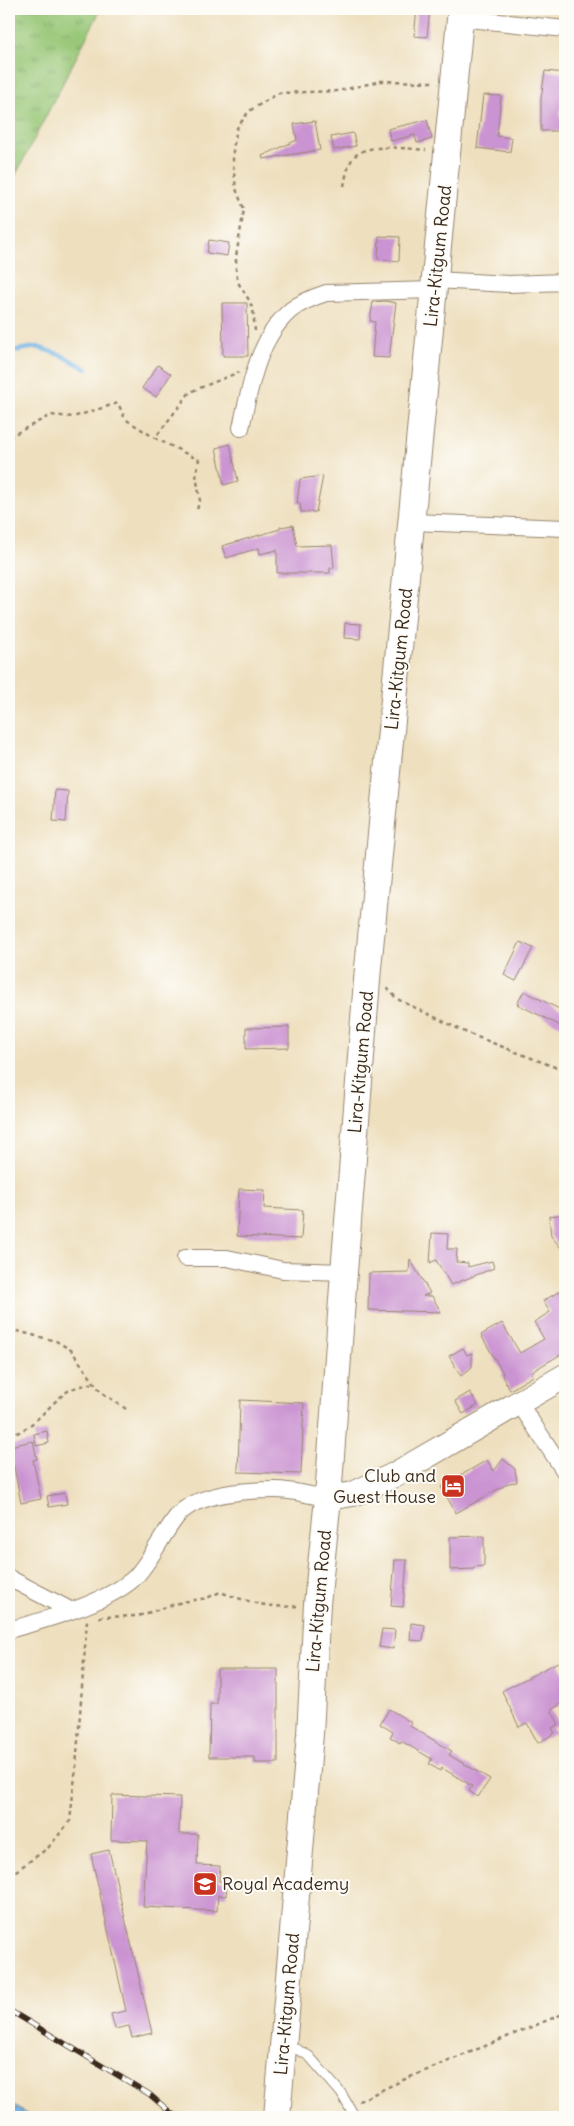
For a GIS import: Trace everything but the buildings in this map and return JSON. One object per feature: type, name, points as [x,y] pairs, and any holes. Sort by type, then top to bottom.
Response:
[{"type":"main road","name":"Lira-Kitgum Road","points":[[277,2117],[308,1754],[317,1604],[328,1498],[368,968],[461,13]]},
{"type":"street","points":[[461,13],[565,29]]},
{"type":"street","points":[[241,428],[258,362],[271,333],[292,309],[311,298],[326,293],[435,285],[565,282]]},
{"type":"street","points":[[412,522],[565,528]]},
{"type":"street","points":[[185,1258],[227,1258],[283,1270],[344,1272]]},
{"type":"street","points":[[9,1630],[70,1610],[87,1610],[119,1589],[134,1578],[180,1514],[200,1500],[223,1495],[277,1490],[328,1498],[353,1494],[386,1479],[565,1376]]},
{"type":"street","points":[[519,1403],[565,1472]]},
{"type":"street","points":[[9,1578],[70,1610]]},
{"type":"lane","points":[[283,2041],[309,2056],[341,2093],[356,2117]]},
{"type":"path","points":[[155,438],[190,392],[216,380],[228,377],[258,362],[253,310],[239,284],[236,272],[236,257],[244,209],[236,189],[233,149],[238,128],[249,111],[280,93],[338,91],[381,81],[440,82],[455,80]]},
{"type":"path","points":[[344,186],[347,172],[354,156],[364,151],[398,147],[448,150]]},
{"type":"path","points":[[9,437],[51,415],[73,417],[118,403],[125,419],[155,438],[199,460],[196,474],[200,501],[198,509]]},
{"type":"path","points":[[368,968],[397,999],[467,1033],[565,1072]]},
{"type":"path","points":[[9,1329],[56,1342],[71,1350],[101,1392],[126,1409]]},
{"type":"path","points":[[9,1436],[16,1434],[47,1412],[70,1390],[95,1382]]},
{"type":"path","points":[[9,1876],[48,1848],[70,1820],[76,1767],[87,1610],[138,1616],[182,1602],[207,1598],[220,1592],[247,1602],[278,1608],[317,1604]]},
{"type":"path","points":[[349,2106],[403,2080],[565,2013]]},
{"type":"green space","points":[[9,9],[101,9],[9,188]]},
{"type":"water","points":[[9,2102],[31,2117],[9,2117]]},
{"type":"waterway","points":[[9,349],[12,351],[37,347],[61,355],[87,369]]},
{"type":"railway","points":[[9,2010],[149,2094],[176,2117]]},
{"type":"place","name":"Club and Guest House","points":[[453,1486]]},
{"type":"place","name":"Royal Academy","points":[[205,1884]]}]
